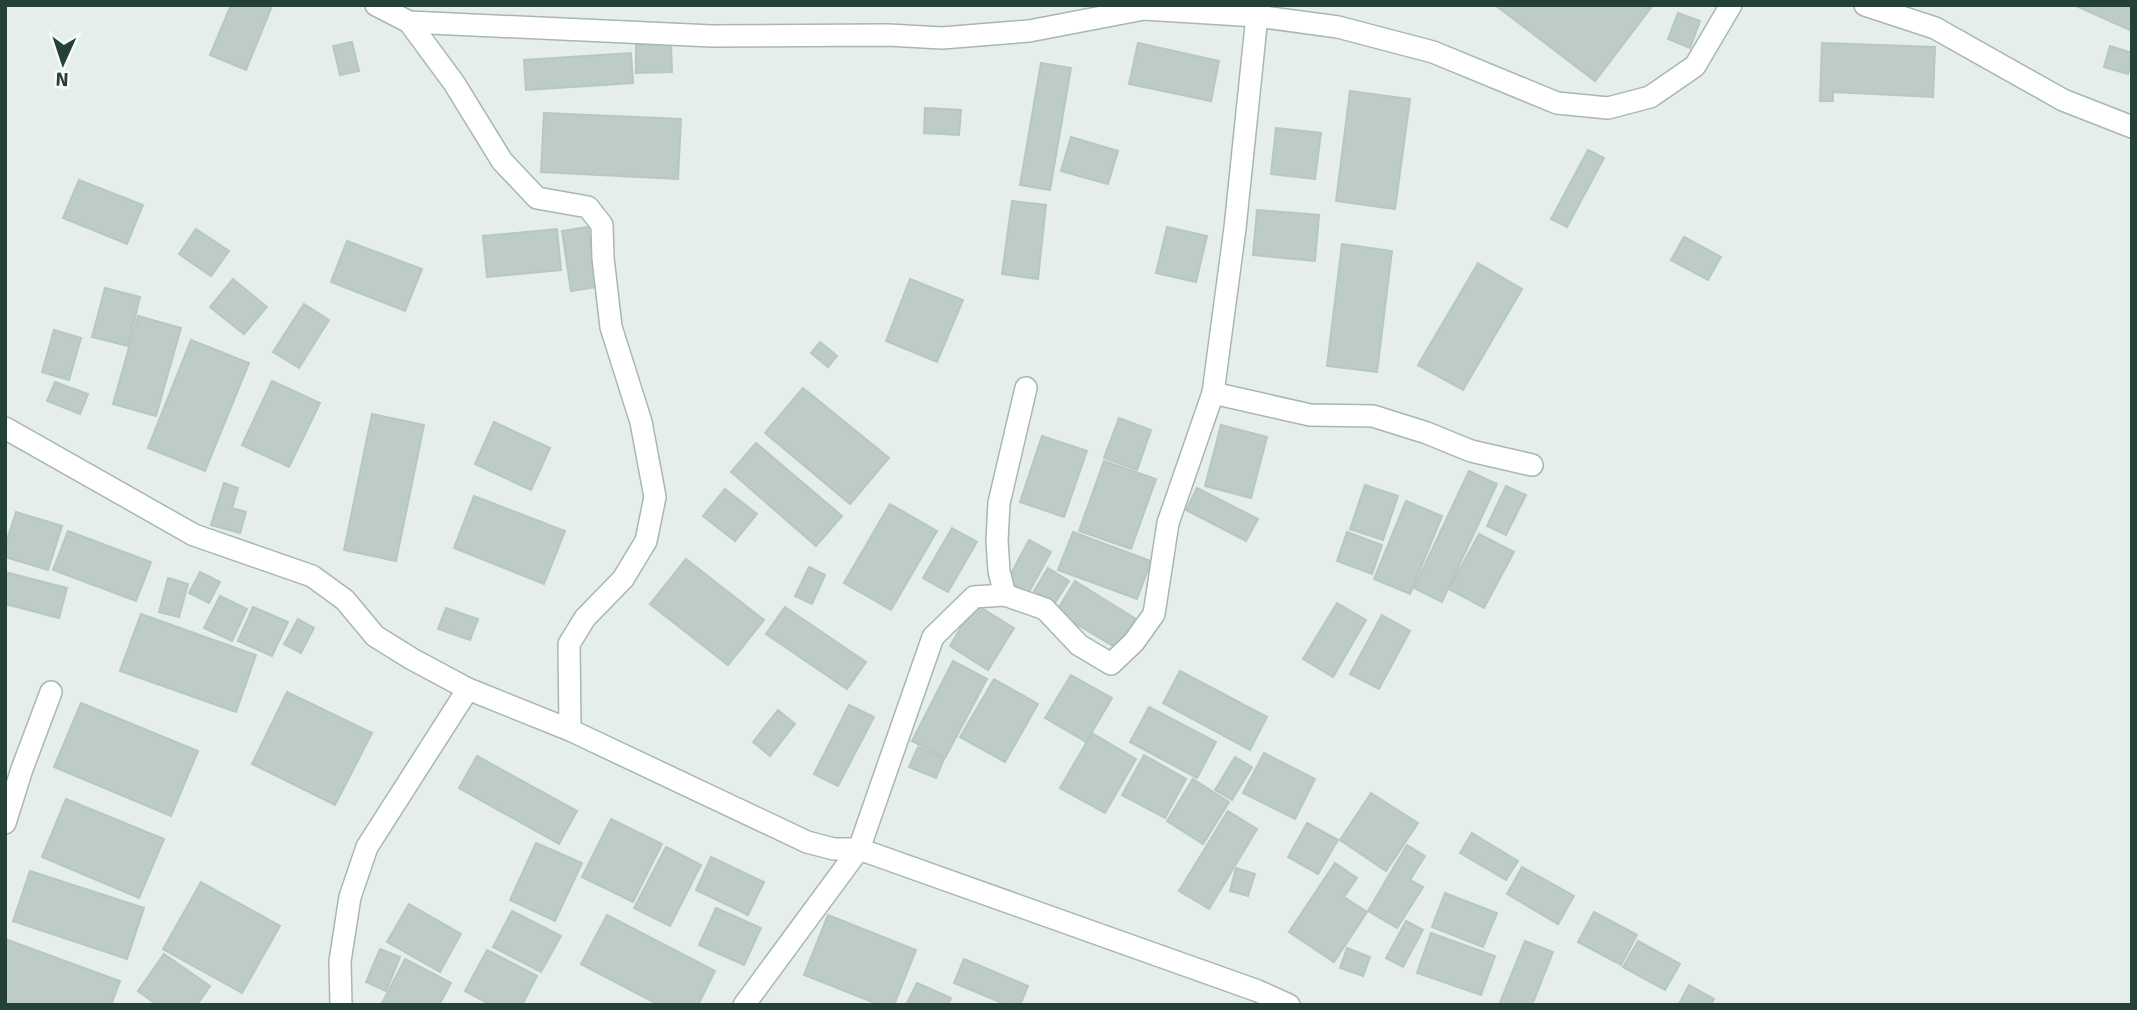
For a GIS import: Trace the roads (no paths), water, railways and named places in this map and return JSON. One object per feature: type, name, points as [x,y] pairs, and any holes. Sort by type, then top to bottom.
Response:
[{"type":"street","points":[[376,5],[409,22],[712,36],[888,35],[942,38],[1030,31],[1144,9],[1257,16],[1338,27],[1433,52],[1557,103],[1608,108],[1650,97],[1695,66],[1731,5]]},
{"type":"street","points":[[1865,5],[1935,28],[2063,100],[2132,127]]},
{"type":"street","points":[[744,1005],[859,849],[933,637],[974,597],[1005,595],[1045,609],[1079,645],[1111,664],[1134,642],[1154,614],[1168,523],[1213,393],[1235,228],[1257,16]]},
{"type":"street","points":[[409,22],[454,83],[502,161],[537,198],[588,207],[602,225],[611,327],[641,422],[655,497],[646,541],[623,579],[585,618],[569,644],[570,730]]},
{"type":"street","points":[[1005,595],[999,571],[997,541],[999,503],[1026,388]]},
{"type":"street","points":[[1213,393],[1310,415],[1373,416],[1427,433],[1471,451],[1532,464]]},
{"type":"street","points":[[5,428],[194,535],[312,576],[345,600],[375,636],[467,689],[570,730],[807,842],[834,849],[859,849],[1256,998],[1289,1005]]},
{"type":"street","points":[[341,1005],[340,961],[350,897],[367,847],[467,689]]},
{"type":"street","points":[[5,823],[14,766],[51,692]]}]
